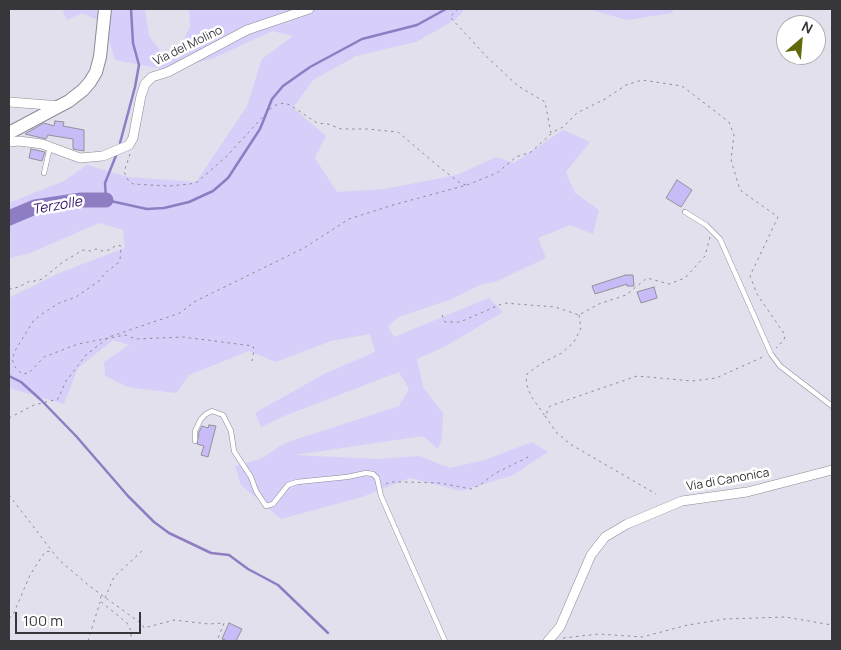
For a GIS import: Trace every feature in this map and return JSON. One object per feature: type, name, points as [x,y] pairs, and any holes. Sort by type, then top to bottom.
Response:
[{"type":"street","points":[[9,133],[61,106],[83,90],[96,72],[105,9]]},
{"type":"street","name":"Via del Molino","points":[[129,145],[133,138],[145,84],[152,77],[168,72],[247,30],[309,9]]},
{"type":"street","points":[[9,102],[61,106]]},
{"type":"street","points":[[9,142],[35,143],[80,158],[103,156],[129,145]]},
{"type":"street","name":"Via di Canonica","points":[[548,641],[560,627],[591,555],[605,537],[627,524],[682,501],[747,492],[832,470]]},
{"type":"lane","points":[[44,173],[50,147]]},
{"type":"lane","points":[[684,212],[706,226],[720,239],[771,354],[780,366],[832,406]]},
{"type":"lane","points":[[195,441],[195,431],[206,414],[212,411],[223,415],[231,432],[234,451],[251,477],[256,492],[266,506],[273,504],[288,485],[297,482],[366,473],[373,474],[377,478],[381,496],[445,641]]},
{"type":"path","points":[[458,9],[450,17],[487,57],[518,86],[545,102],[551,133]]},
{"type":"path","points":[[9,418],[34,405],[58,399],[66,381],[86,355],[109,337],[180,312],[194,302],[304,248],[349,219],[467,185],[497,173],[516,157],[531,152],[551,133],[563,127],[577,113],[605,99],[626,85],[642,80],[682,86],[728,122],[734,135],[731,160],[740,190],[778,217],[750,276],[757,294],[785,335],[784,340],[771,354],[716,378],[692,381],[637,376],[550,406],[545,416]]},
{"type":"path","points":[[129,145],[131,150],[124,172],[128,180],[133,184],[169,186],[190,184],[197,182],[227,156],[272,108],[284,103],[317,123],[328,124],[341,129],[398,132],[429,160],[460,183],[467,185]]},
{"type":"path","points":[[442,316],[445,322],[460,322],[504,303],[555,307],[578,315],[599,304],[626,295],[647,278],[669,284],[685,278],[706,256],[712,231]]},
{"type":"path","points":[[9,289],[19,287],[30,280],[37,282],[42,280],[63,262],[84,250],[91,251],[96,249],[100,251],[109,250],[117,245],[121,246],[118,264],[105,273],[99,281],[76,297],[59,303],[34,320],[12,359],[15,367],[22,374],[29,373],[44,357],[78,344],[125,335],[136,339],[183,337],[253,346],[252,362]]},
{"type":"path","points":[[578,315],[581,328],[574,342],[562,353],[542,363],[527,374],[526,383],[531,396],[556,432],[570,444],[656,494]]},
{"type":"path","points":[[380,488],[390,482],[406,482],[440,483],[471,489],[480,485],[494,474],[528,457]]},
{"type":"path","points":[[9,495],[59,560],[105,598],[142,624],[144,628],[174,620],[209,624],[224,623],[218,641]]},
{"type":"path","points":[[105,598],[114,576],[144,549]]},
{"type":"path","points":[[9,618],[30,575],[44,552],[51,551]]},
{"type":"path","points":[[88,641],[102,595]]},
{"type":"path","points":[[100,601],[127,622],[131,631],[131,641]]},
{"type":"path","points":[[562,638],[599,634],[642,637],[688,625],[725,619],[785,617],[832,625]]},
{"type":"shaded area","points":[[62,9],[145,9],[149,36],[162,53],[182,44],[190,26],[189,9],[465,9],[455,20],[416,42],[356,56],[313,80],[293,108],[326,136],[315,158],[337,192],[384,189],[457,175],[496,157],[514,163],[563,130],[590,142],[566,172],[575,193],[599,210],[593,234],[570,225],[538,238],[546,258],[495,282],[482,284],[449,300],[399,317],[388,326],[394,337],[489,298],[503,312],[446,346],[417,359],[423,387],[443,413],[442,438],[438,449],[423,436],[295,455],[377,459],[419,456],[450,468],[485,460],[532,442],[548,452],[513,475],[461,491],[410,478],[362,497],[281,519],[241,485],[235,466],[260,459],[285,443],[399,406],[409,389],[399,372],[284,416],[261,427],[255,413],[324,374],[375,352],[370,334],[331,341],[276,362],[249,351],[189,375],[176,393],[127,387],[105,376],[104,362],[129,345],[113,340],[78,368],[64,404],[9,388],[9,298],[59,273],[125,248],[123,230],[99,223],[30,253],[9,258],[9,203],[64,181],[87,165],[128,177],[196,182],[247,106],[262,59],[293,36],[272,31],[214,58],[168,70],[115,60],[104,23],[82,13],[67,20]]},
{"type":"shaded area","points":[[588,9],[674,9],[672,13],[627,20]]},
{"type":"building","points":[[55,121],[64,122],[63,126],[84,130],[84,151],[73,149],[73,139],[48,135],[46,139],[25,134],[44,123],[54,126]]},
{"type":"building","points":[[31,149],[45,152],[42,161],[29,158]]},
{"type":"building","points":[[677,180],[692,190],[681,207],[666,198]]},
{"type":"building","points":[[626,275],[633,275],[634,286],[627,286],[627,284],[595,294],[592,286]]},
{"type":"building","points":[[654,287],[657,298],[641,303],[637,292]]},
{"type":"building","points":[[209,425],[216,426],[208,457],[201,455],[204,446],[197,444],[202,426],[208,428]]},
{"type":"building","points":[[229,623],[242,629],[236,641],[222,639]]},
{"type":"waterway","points":[[120,143],[139,65],[133,43],[131,9]]},
{"type":"waterway","points":[[117,153],[105,183],[106,200],[147,209],[164,208],[189,202],[213,191],[228,178],[260,129],[272,99],[283,86],[310,67],[362,39],[417,25],[446,9]]},
{"type":"waterway","name":"Terzolle","points":[[9,218],[35,207],[81,200],[106,200]]},
{"type":"waterway","points":[[9,376],[21,382],[41,400],[154,522],[169,533],[211,553],[229,555],[248,569],[278,585],[328,633]]}]
